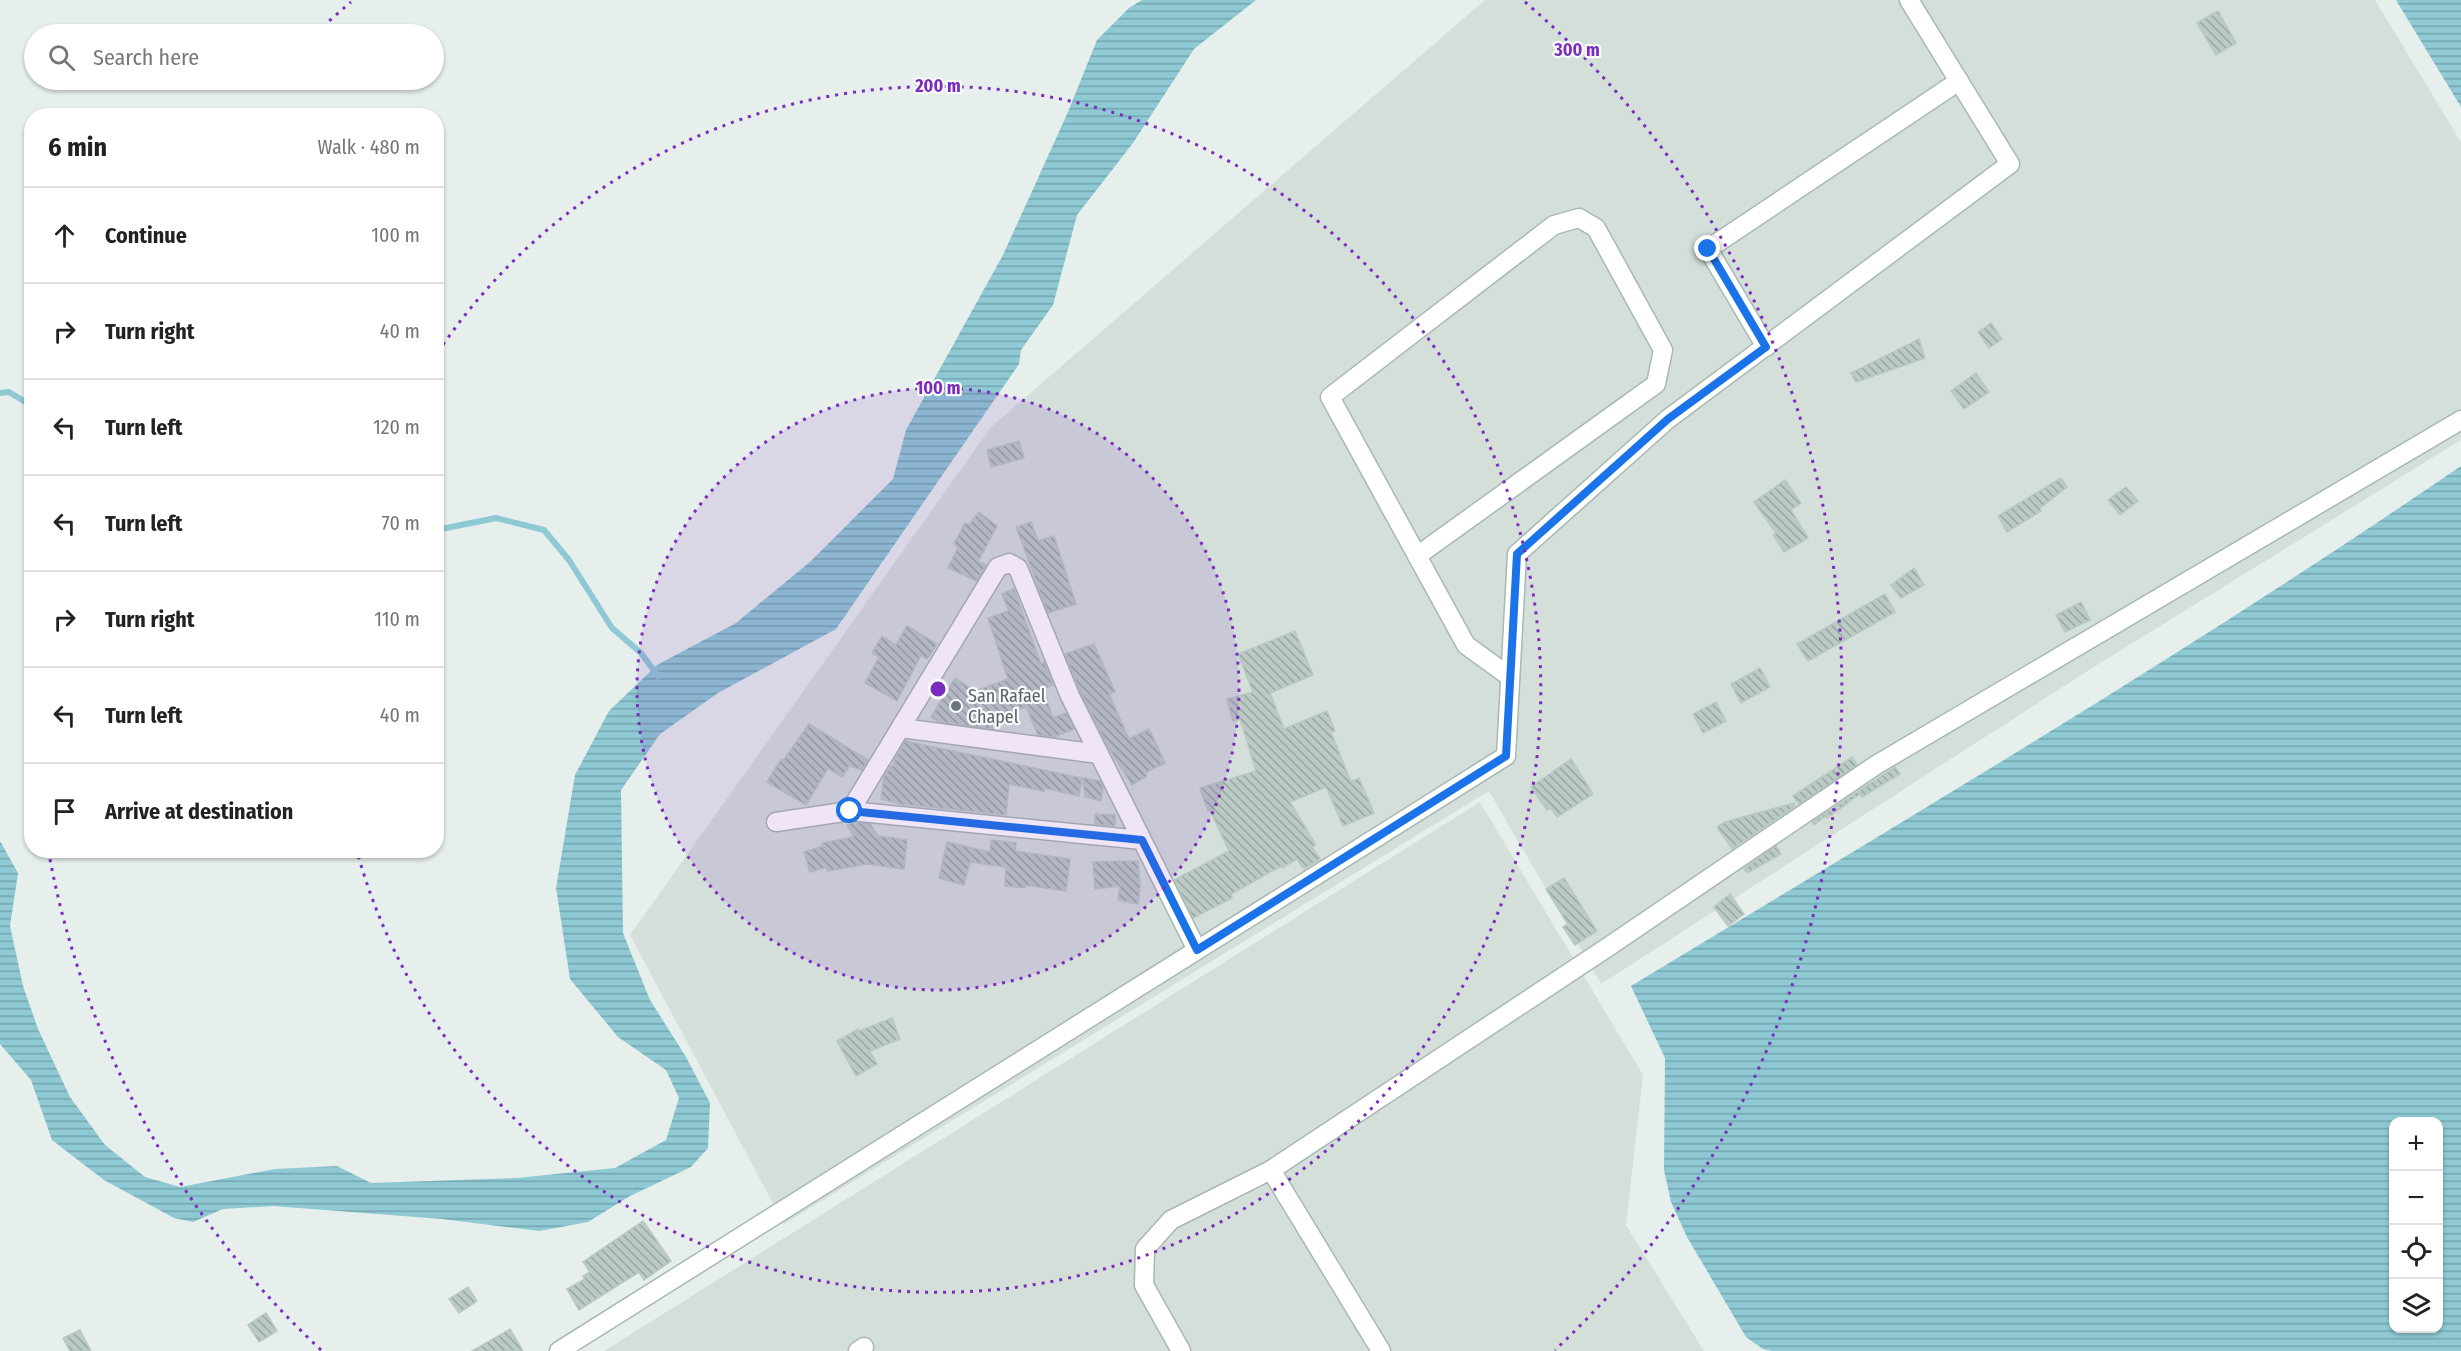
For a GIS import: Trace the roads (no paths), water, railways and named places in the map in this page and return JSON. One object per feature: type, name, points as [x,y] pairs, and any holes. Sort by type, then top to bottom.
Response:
[{"type":"street","points":[[559,1351],[1506,756],[1517,554],[1668,419],[2010,164],[1909,0]]},
{"type":"street","points":[[1766,347],[1708,249],[1959,81]]},
{"type":"street","points":[[1417,556],[1656,384],[1663,350],[1596,228],[1579,218],[1554,225],[1330,397],[1417,556],[1466,645],[1510,677]]},
{"type":"street","points":[[1181,1351],[1144,1285],[1145,1249],[1171,1220],[1271,1170],[1608,947],[1876,765],[2461,420]]},
{"type":"street","points":[[850,811],[998,567],[1009,563],[1018,568],[1070,696],[1197,950]]},
{"type":"street","points":[[901,728],[1099,754]]},
{"type":"street","points":[[776,822],[850,811],[1142,840]]},
{"type":"street","points":[[1271,1170],[1381,1351]]},
{"type":"water","points":[[1142,0],[1256,0],[1194,49],[1133,143],[1077,215],[1053,305],[1021,350],[1019,364],[836,629],[718,693],[660,734],[621,790],[623,933],[650,1000],[686,1057],[710,1103],[708,1148],[691,1167],[630,1196],[588,1222],[539,1231],[442,1219],[273,1206],[223,1209],[193,1222],[174,1218],[104,1180],[52,1140],[31,1080],[0,1044],[0,841],[18,873],[10,926],[23,986],[38,1029],[70,1097],[105,1145],[145,1177],[180,1187],[275,1169],[337,1166],[371,1183],[517,1178],[615,1168],[666,1140],[679,1098],[666,1070],[618,1037],[570,979],[556,888],[575,775],[609,711],[657,665],[736,623],[811,561],[893,479],[906,430],[1003,255],[1068,112],[1097,40],[1129,8]]},
{"type":"water","points":[[2396,0],[2461,0],[2461,107],[2399,5]]},
{"type":"water","points":[[2461,466],[2461,1351],[1772,1351],[1763,1349],[1746,1337],[1687,1237],[1671,1202],[1664,1170],[1665,1058],[1631,986],[1945,796],[2257,602]]},
{"type":"waterway","points":[[0,393],[9,392],[24,401]]},
{"type":"waterway","points":[[444,528],[496,518],[544,530],[569,560],[612,628],[641,653],[658,676]]},
{"type":"place","name":"San Rafael Chapel","points":[[956,706]]}]
